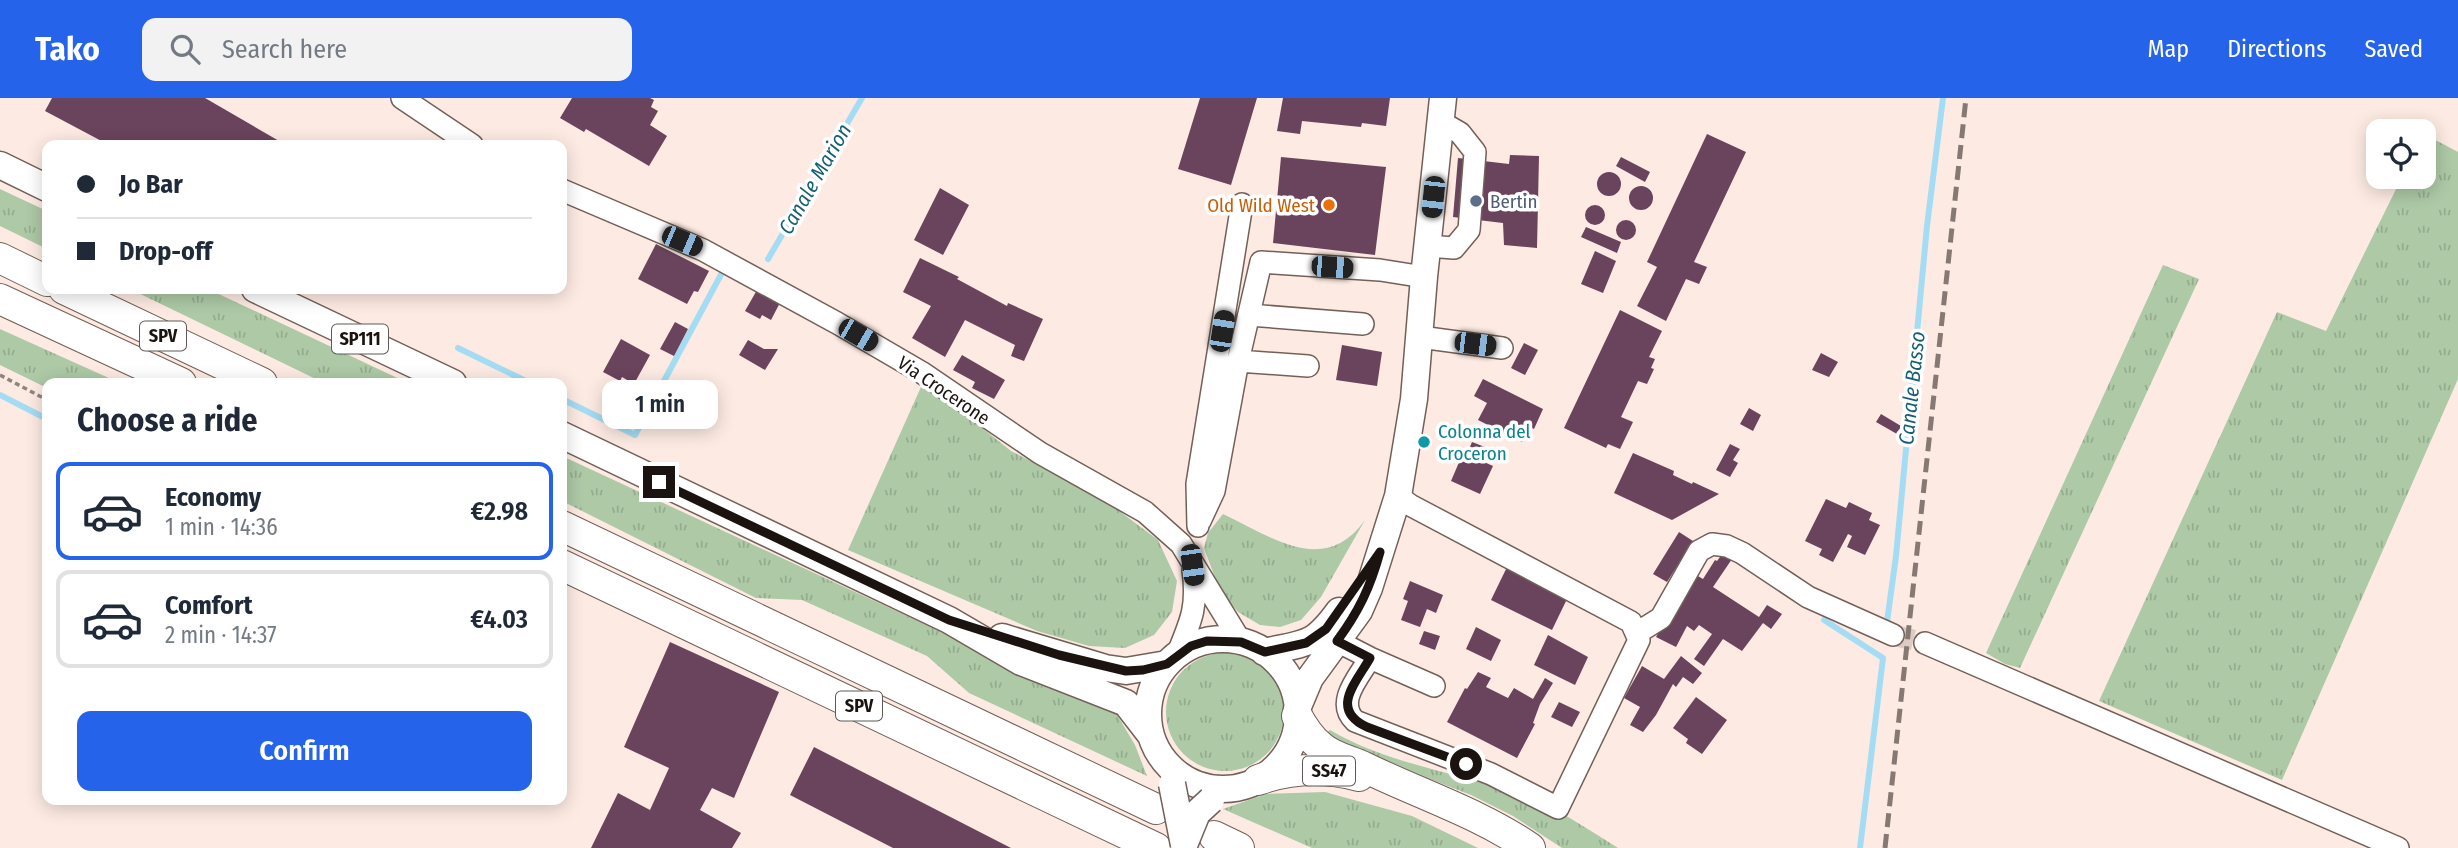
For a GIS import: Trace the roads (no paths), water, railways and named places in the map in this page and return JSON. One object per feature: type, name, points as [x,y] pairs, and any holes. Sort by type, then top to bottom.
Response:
[{"type":"highway","points":[[0,258],[42,279]]},
{"type":"highway","name":"SPV","points":[[75,294],[251,378]]},
{"type":"highway","name":"SPV","points":[[0,299],[170,378]]},
{"type":"highway","name":"SPV","points":[[567,528],[1156,809]]},
{"type":"highway","name":"SPV","points":[[567,567],[1175,847]]},
{"type":"highway","name":"SS47","points":[[1297,713],[1311,738],[1325,750],[1400,786],[1459,809],[1530,848]]},
{"type":"highway","name":"SS47","points":[[1234,790],[1283,772],[1326,770],[1350,773],[1400,786]]},
{"type":"main road","points":[[1297,713],[1310,678],[1359,611],[1398,496],[1414,399],[1442,110]]},
{"type":"main road","points":[[0,165],[42,186]]},
{"type":"main road","name":"SP111","points":[[266,294],[442,378]]},
{"type":"main road","points":[[567,437],[949,620],[1021,662],[1126,703],[1150,734]]},
{"type":"main road","points":[[949,620],[1105,668],[1126,671],[1143,670],[1207,641],[1253,647],[1306,643],[1326,629],[1382,545]]},
{"type":"main road","name":"SS47","points":[[1175,847],[1198,813],[1274,769],[1287,754],[1295,735],[1297,713],[1288,677],[1278,663],[1253,647]]},
{"type":"main road","name":"SS47","points":[[1172,659],[1154,685],[1148,709],[1150,734],[1170,775],[1175,847]]},
{"type":"main road","name":"SS47","points":[[1170,775],[1208,788],[1234,790]]},
{"type":"street","points":[[402,98],[465,140]]},
{"type":"street","points":[[1427,246],[1454,248],[1469,230],[1475,152],[1442,110]]},
{"type":"street","name":"Via Crocerone","points":[[567,192],[703,250],[921,372],[1040,453],[1145,512],[1181,544],[1192,565],[1253,647]]},
{"type":"street","points":[[1198,526],[1197,484],[1242,204]]},
{"type":"street","points":[[1181,544],[1198,526],[1214,491],[1238,360],[1261,262],[1380,270],[1424,277]]},
{"type":"street","points":[[1249,314],[1363,324]]},
{"type":"street","points":[[1420,337],[1502,348]]},
{"type":"street","points":[[1238,360],[1308,366]]},
{"type":"street","points":[[1370,658],[1347,698],[1347,709],[1355,721],[1491,774],[1558,808],[1637,646],[1637,634],[1630,622],[1410,505],[1398,496]]},
{"type":"street","points":[[1637,634],[1661,618],[1699,551],[1712,544],[1727,546],[1742,553],[1808,597],[1893,635]]},
{"type":"street","name":"Via Crocerone","points":[[1172,659],[1192,620],[1197,596],[1192,565]]},
{"type":"street","points":[[1337,641],[1434,686]]},
{"type":"street","points":[[1925,643],[2398,848]]},
{"type":"waterway","name":"Canale Marion","points":[[768,259],[862,98]]},
{"type":"waterway","name":"Canale Basso","points":[[1881,620],[1887,622],[1896,556],[1927,226],[1943,98]]},
{"type":"waterway","name":"Canale Marion","points":[[567,401],[635,435],[724,269]]},
{"type":"waterway","name":"Canale Marion","points":[[458,348],[520,378]]},
{"type":"waterway","points":[[0,395],[42,416]]},
{"type":"waterway","name":"Canale Basso","points":[[1824,620],[1883,658],[1860,848]]},
{"type":"tunnel","points":[[1893,635],[1925,643]]},
{"type":"railway","points":[[1885,848],[1966,98]]},
{"type":"place","name":"Bertin","points":[[1476,201]]},
{"type":"place","name":"Old Wild West","points":[[1329,205]]},
{"type":"place","name":"Colonna del Croceron","points":[[1424,442]]}]
